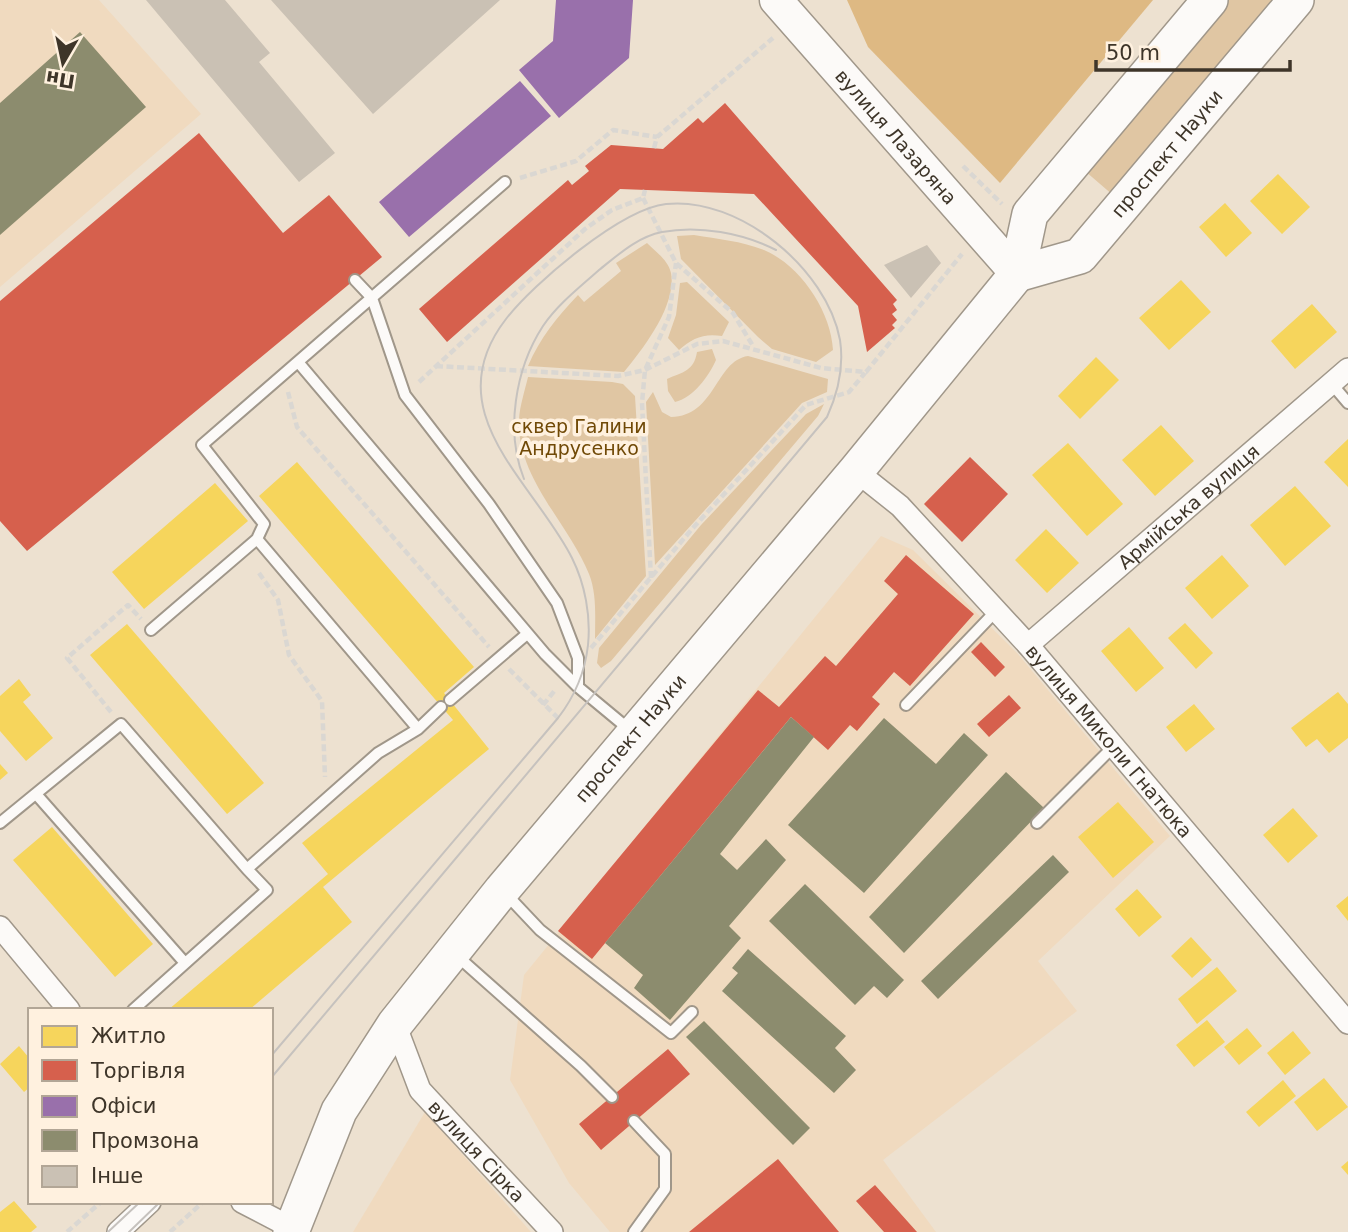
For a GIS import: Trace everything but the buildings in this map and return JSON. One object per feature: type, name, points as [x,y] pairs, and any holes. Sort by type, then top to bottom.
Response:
[{"type":"main road","name":"проспект Науки","points":[[294,1231],[339,1111],[395,1024],[502,890],[856,471],[1017,274],[1030,214],[1210,0]]},
{"type":"main road","name":"проспект Науки","points":[[1017,274],[1080,256],[1296,0]]},
{"type":"main road","name":"вулиця Лазаряна","points":[[785,10],[1017,274]]},
{"type":"street","name":"Армійська вулиця","points":[[1028,645],[1348,369]]},
{"type":"street","name":"вулиця Миколи Гнатюка","points":[[856,471],[900,506],[1028,645],[1348,1023]]},
{"type":"street","points":[[0,927],[67,1008]]},
{"type":"street","name":"вулиця Сірка","points":[[395,1024],[420,1090],[552,1232]]},
{"type":"street","points":[[118,1232],[148,1204]]},
{"type":"street","points":[[246,1204],[294,1231]]},
{"type":"lane","points":[[151,629],[244,552],[257,539],[264,524],[202,445],[505,182]]},
{"type":"lane","points":[[355,280],[372,298],[405,396],[489,504],[557,603],[566,633],[578,658],[578,687]]},
{"type":"lane","points":[[298,362],[527,634],[567,677],[633,733]]},
{"type":"lane","points":[[1331,383],[1348,403]]},
{"type":"lane","points":[[257,539],[418,729]]},
{"type":"lane","points":[[906,705],[996,611]]},
{"type":"lane","points":[[247,869],[379,753],[418,729],[527,634]]},
{"type":"lane","points":[[0,823],[121,724],[267,890],[135,1008]]},
{"type":"lane","points":[[1037,823],[1113,747]]},
{"type":"lane","points":[[36,794],[185,963]]},
{"type":"lane","points":[[502,890],[540,930],[671,1032],[692,1012]]},
{"type":"lane","points":[[452,951],[581,1066],[611,1097]]},
{"type":"lane","points":[[634,1232],[665,1189],[665,1154],[635,1121]]},
{"type":"path","points":[[654,148],[657,137],[785,10]]},
{"type":"path","points":[[505,182],[576,161],[613,130],[657,137]]},
{"type":"path","points":[[645,190],[643,198],[676,263],[733,313],[754,347]]},
{"type":"path","points":[[577,665],[692,529],[806,405],[849,392],[1010,197]]},
{"type":"path","points":[[405,396],[585,229],[612,210],[643,198]]},
{"type":"path","points":[[651,579],[642,403],[645,370],[669,317],[676,263]]},
{"type":"path","points":[[436,366],[618,376],[645,370],[697,344],[723,341],[754,347],[821,368],[866,372]]},
{"type":"path","points":[[284,375],[298,427],[499,658],[558,718]]},
{"type":"path","points":[[244,552],[278,600],[289,655],[322,701],[326,800]]},
{"type":"path","points":[[121,724],[67,658],[128,605],[151,629]]},
{"type":"path","points":[[543,705],[567,677]]},
{"type":"path","points":[[67,1232],[100,1204]]},
{"type":"path","points":[[170,1232],[201,1204]]},
{"type":"shaded area","points":[[0,0],[99,0],[201,114],[0,287]]},
{"type":"shaded area","points":[[847,0],[1153,0],[1000,183],[868,47]]},
{"type":"shaded area","points":[[881,536],[913,550],[1017,653],[1170,836],[1038,961],[1077,1011],[883,1160],[936,1232],[610,1232],[569,1183],[510,1080],[524,975]]},
{"type":"shaded area","points":[[425,1112],[531,1232],[353,1232]]},
{"type":"green space","points":[[1229,0],[1279,0],[1114,196],[1085,171]]},
{"type":"green space","points":[[694,235],[755,247],[790,266],[820,305],[831,335],[833,350],[816,362],[772,349],[681,259],[677,236]]},
{"type":"green space","name":"сквер Галини Андрусенко","points":[[647,243],[661,256],[671,273],[669,299],[657,326],[624,372],[528,366],[550,328],[578,295],[584,302],[621,271],[616,263]]},
{"type":"green space","points":[[687,282],[729,322],[722,336],[699,337],[679,350],[668,338],[676,315],[680,283]]},
{"type":"green space","points":[[712,349],[716,360],[705,379],[688,396],[675,402],[668,391],[667,379],[690,367],[697,352]]},
{"type":"green space","name":"сквер Галини Андрусенко","points":[[748,356],[828,379],[827,392],[802,403],[655,565],[646,402],[653,392],[662,412],[671,417],[686,414],[706,399],[728,368],[737,360]]},
{"type":"green space","name":"сквер Галини Андрусенко","points":[[528,377],[612,382],[623,384],[635,396],[646,576],[595,639],[594,598],[589,574],[545,500],[526,461],[520,440],[519,419]]},
{"type":"green space","points":[[824,404],[818,416],[611,661],[601,668],[597,663],[599,648],[701,525],[806,414]]},
{"type":"tram line","points":[[273,1054],[558,718],[582,675],[587,655],[589,623],[577,568],[555,530],[515,474],[485,415],[481,385],[487,353],[506,319],[536,287],[580,250],[603,233],[647,209],[666,204],[694,205],[722,212],[750,225],[776,242],[798,264],[818,288],[832,313],[840,340],[841,369],[827,417],[273,1076]]},
{"type":"tram line","points":[[524,479],[518,461],[514,421],[520,381],[533,343],[543,326],[576,290],[628,247],[662,232],[691,229],[720,232],[749,239],[776,250]]},
{"type":"tram line","points":[[108,1232],[138,1204]]},
{"type":"tram line","points":[[129,1232],[158,1204]]}]
